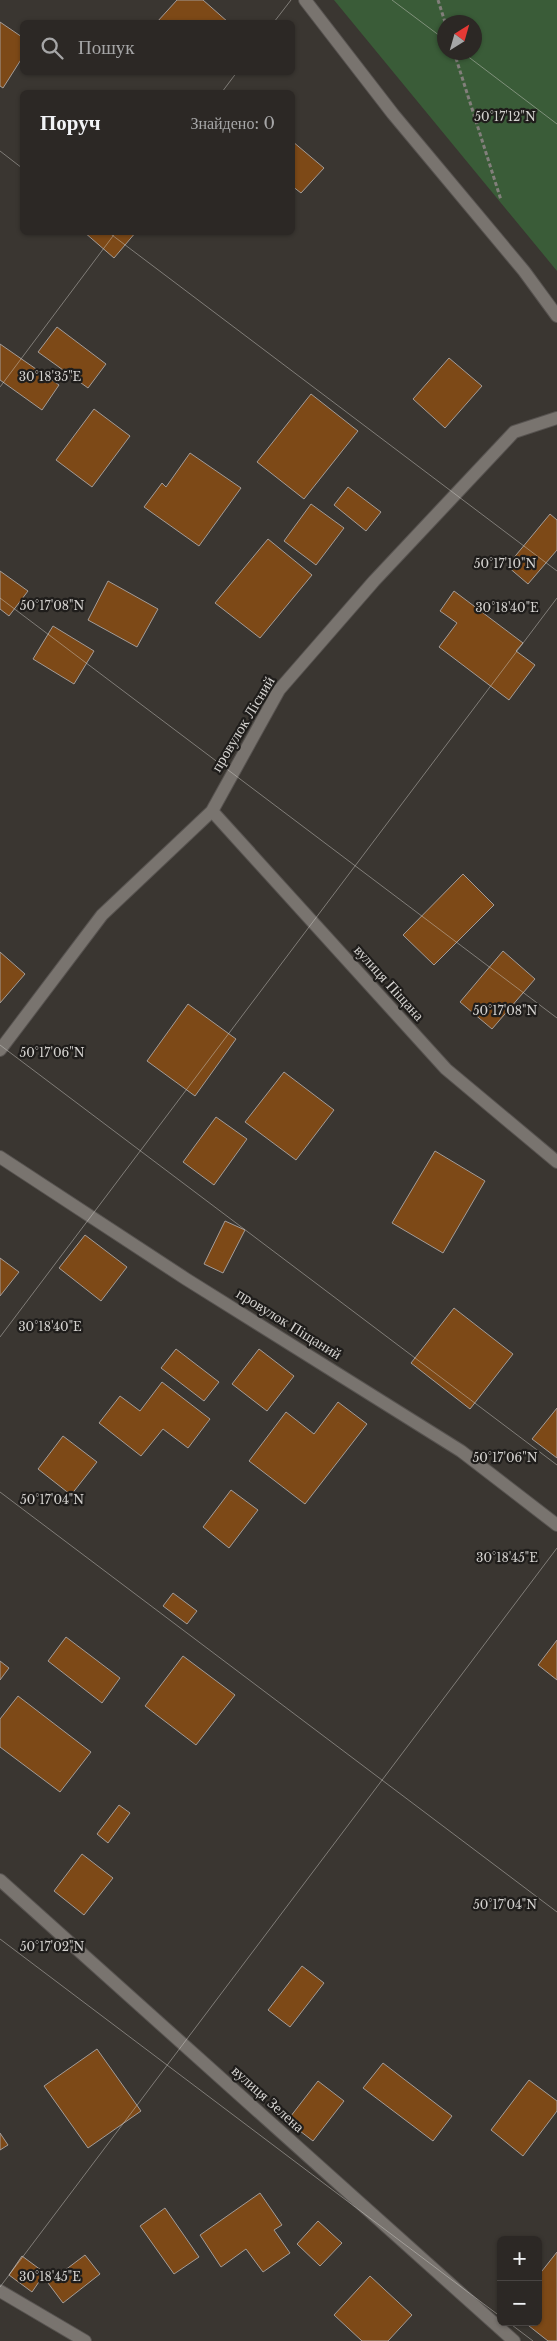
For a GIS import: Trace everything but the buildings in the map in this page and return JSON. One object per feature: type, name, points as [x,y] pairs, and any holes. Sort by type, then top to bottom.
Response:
[{"type":"street","points":[[305,0],[393,114],[524,271],[557,316]]},
{"type":"street","name":"провулок Лісний","points":[[0,1050],[102,915],[212,811],[279,690],[374,581],[514,432],[557,418]]},
{"type":"street","name":"вулиця Піщана","points":[[212,811],[446,1069],[557,1162]]},
{"type":"street","name":"провулок Піщаний","points":[[0,1157],[186,1279],[461,1451],[557,1525]]},
{"type":"street","name":"вулиця Зелена","points":[[0,1880],[514,2341]]},
{"type":"street","points":[[0,2291],[85,2341]]},
{"type":"path","points":[[438,0],[443,15]]},
{"type":"path","points":[[457,60],[503,205]]},
{"type":"green space","points":[[334,0],[557,0],[557,271]]}]
